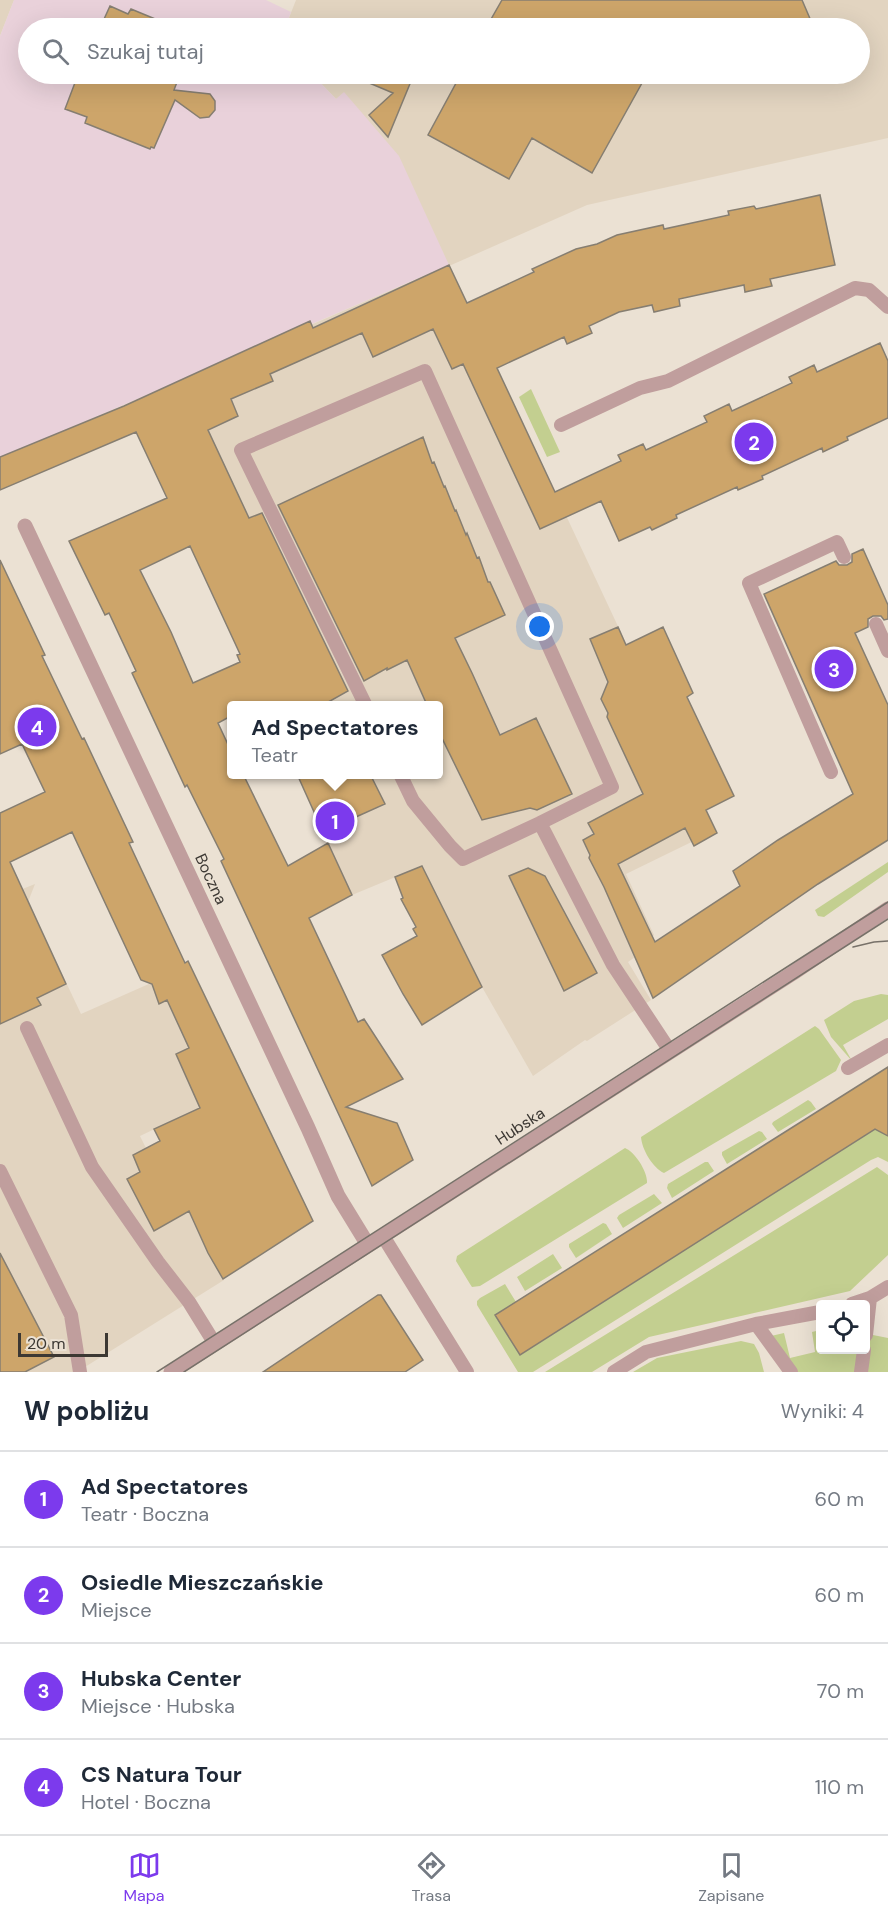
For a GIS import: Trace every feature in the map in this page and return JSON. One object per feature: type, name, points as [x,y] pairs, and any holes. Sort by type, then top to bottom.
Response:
[{"type":"street","name":"Boczna","points":[[25,526],[308,1128],[334,1188],[368,1245]]},
{"type":"street","name":"Hubska","points":[[171,1372],[888,909]]},
{"type":"lane","points":[[561,425],[640,388],[668,381],[855,288],[869,290],[888,307]]},
{"type":"lane","points":[[364,701],[241,450],[425,371],[612,787],[464,859],[450,846],[413,801],[402,779]]},
{"type":"lane","points":[[831,772],[749,583],[837,542],[844,557]]},
{"type":"lane","points":[[876,624],[888,651]]},
{"type":"lane","points":[[540,823],[613,965],[670,1051]]},
{"type":"lane","points":[[27,1028],[92,1167],[158,1262],[189,1302],[215,1344]]},
{"type":"lane","points":[[848,1068],[888,1045]]},
{"type":"lane","points":[[0,1171],[71,1315],[80,1372]]},
{"type":"lane","points":[[383,1236],[467,1372]]},
{"type":"lane","points":[[865,1300],[888,1287]]},
{"type":"lane","points":[[614,1372],[646,1352],[756,1324],[816,1313]]},
{"type":"lane","points":[[756,1324],[791,1372]]},
{"type":"lane","points":[[861,1372],[863,1354]]},
{"type":"shaded area","points":[[0,0],[14,0],[0,36]]},
{"type":"shaded area","points":[[14,0],[266,0],[291,12],[289,18],[18,18],[18,84],[322,84],[336,99],[344,92],[399,156],[449,265],[0,458],[0,36]]},
{"type":"shaded area","points":[[296,0],[888,0],[888,138],[587,205],[449,266],[714,831],[626,874],[654,935],[628,962],[651,1000],[587,1041],[585,1040],[533,1076],[482,987],[422,866],[352,895],[299,779],[443,779],[443,701],[263,701],[124,406],[449,265],[344,93],[336,99],[322,84],[870,84],[870,18],[289,18]]},
{"type":"shaded area","points":[[35,884],[28,902],[81,1014],[151,983],[189,961],[311,1216],[311,1219],[223,1278],[224,1280],[77,1372],[0,1372],[0,898]],"holes":[[[186,1114],[164,1138],[146,1148],[140,1136]]]},
{"type":"green space","points":[[531,389],[560,452],[547,457],[519,397]]},
{"type":"green space","points":[[888,862],[888,872],[824,917],[818,916],[815,910]]},
{"type":"green space","points":[[881,994],[888,995],[888,1019],[843,1045],[852,1061],[831,1037],[824,1020],[854,1001]]},
{"type":"green space","points":[[815,1026],[841,1060],[836,1071],[664,1173],[652,1163],[643,1147],[641,1137]]},
{"type":"green space","points":[[808,1100],[816,1109],[778,1132],[773,1122]]},
{"type":"green space","points":[[875,1129],[884,1134],[888,1133],[888,1162],[878,1157],[871,1160],[533,1372],[518,1372],[477,1305],[480,1298],[505,1284],[516,1302],[495,1315],[520,1355]]},
{"type":"green space","points":[[759,1131],[767,1139],[727,1164],[722,1152]]},
{"type":"green space","points":[[625,1148],[640,1163],[647,1183],[480,1286],[472,1287],[456,1261],[457,1256]]},
{"type":"green space","points":[[708,1162],[714,1171],[672,1198],[667,1188],[668,1184]]},
{"type":"green space","points":[[877,1167],[888,1175],[888,1255],[850,1291],[649,1337],[592,1372],[545,1372]]},
{"type":"green space","points":[[654,1194],[662,1203],[623,1228],[617,1218],[619,1215]]},
{"type":"green space","points":[[603,1223],[612,1234],[576,1258],[569,1244]]},
{"type":"green space","points":[[553,1254],[562,1268],[525,1291],[517,1277]]},
{"type":"green space","points":[[816,1331],[816,1354],[859,1354],[857,1372],[797,1372],[771,1336],[784,1333],[790,1358],[815,1352],[812,1332]]},
{"type":"green space","points":[[873,1335],[888,1338],[888,1372],[864,1372],[866,1354],[870,1354],[870,1337]]},
{"type":"green space","points":[[741,1341],[754,1344],[764,1372],[633,1372],[657,1358]]},
{"type":"building","points":[[502,0],[802,0],[810,18],[492,18]]},
{"type":"building","points":[[110,6],[128,14],[131,9],[153,18],[105,18]]},
{"type":"building","points":[[74,84],[176,84],[174,90],[210,94],[215,101],[215,110],[209,117],[200,118],[175,100],[154,148],[150,149],[85,123],[87,117],[65,109]]},
{"type":"building","points":[[372,84],[410,84],[388,137],[369,115],[393,93]]},
{"type":"building","points":[[456,84],[641,84],[592,173],[532,138],[509,179],[428,135]]},
{"type":"building","points":[[820,195],[835,265],[770,279],[772,286],[745,292],[744,285],[679,299],[680,306],[654,312],[652,305],[619,312],[589,326],[592,333],[567,344],[564,337],[497,368],[555,492],[621,461],[618,455],[643,444],[646,450],[707,422],[704,416],[729,404],[732,411],[792,383],[789,377],[814,365],[817,372],[880,343],[888,361],[888,418],[847,437],[848,440],[823,452],[822,448],[762,476],[763,479],[738,490],[737,487],[676,515],[677,518],[652,530],[650,527],[619,541],[601,501],[540,529],[463,364],[452,369],[433,329],[373,357],[362,333],[270,374],[273,381],[231,399],[238,416],[208,430],[249,518],[262,513],[348,691],[330,701],[227,701],[227,718],[218,723],[227,742],[227,779],[245,779],[288,866],[328,843],[352,895],[309,918],[358,1022],[364,1019],[403,1079],[346,1107],[397,1123],[413,1160],[372,1186],[221,861],[224,859],[187,785],[185,787],[132,673],[136,671],[109,613],[105,615],[69,541],[167,498],[136,432],[0,490],[0,457],[124,406],[310,321],[313,328],[449,265],[467,303],[534,272],[532,269],[576,249],[597,244],[617,235],[663,225],[664,229],[729,215],[728,211],[754,206],[756,209]],"holes":[[[190,546],[240,654],[237,655],[240,662],[193,683],[140,570]]]},
{"type":"building","points":[[423,437],[432,463],[434,462],[505,615],[455,638],[500,735],[536,718],[572,794],[537,810],[530,808],[482,820],[443,740],[443,701],[425,701],[407,660],[364,681],[278,505]]},
{"type":"building","points":[[863,549],[888,605],[888,619],[873,616],[868,619],[868,627],[855,633],[888,705],[888,840],[818,884],[653,998],[589,858],[590,855],[583,840],[594,834],[588,823],[643,794],[607,717],[608,713],[601,699],[608,682],[590,639],[618,627],[626,645],[663,627],[693,693],[687,697],[734,796],[706,810],[717,833],[694,846],[685,828],[618,864],[655,942],[740,886],[733,871],[853,794],[764,594],[836,561],[839,565],[847,565],[852,562],[852,554]]},
{"type":"building","points":[[0,560],[45,655],[42,656],[133,842],[129,843],[185,963],[188,961],[313,1221],[223,1279],[189,1211],[154,1231],[127,1179],[140,1172],[133,1155],[160,1141],[154,1129],[200,1108],[176,1054],[189,1048],[167,1000],[159,1004],[152,984],[141,980],[72,832],[10,862],[66,984],[37,998],[41,1005],[0,1024],[0,813],[45,792],[22,744],[0,754]]},
{"type":"building","points":[[299,779],[372,779],[385,804],[347,821],[352,832],[328,843]]},
{"type":"building","points":[[422,866],[482,987],[422,1025],[382,955],[417,936],[413,929],[416,927],[401,899],[403,898],[395,877]]},
{"type":"building","points":[[528,868],[545,876],[597,973],[564,991],[509,876]]},
{"type":"building","points":[[888,1067],[888,1136],[875,1129],[520,1355],[495,1315]]},
{"type":"building","points":[[0,1253],[54,1357],[25,1372],[0,1372]]},
{"type":"building","points":[[381,1295],[423,1360],[405,1372],[263,1372]]},
{"type":"tram line","points":[[157,1372],[888,902]]},
{"type":"tram line","points":[[184,1372],[888,919]]},
{"type":"tram line","points":[[853,947],[888,941]]},
{"type":"place","name":"Osiedle Mieszczańskie","points":[[754,442]]},
{"type":"place","name":"Hubska Center","points":[[834,669]]},
{"type":"place","name":"CS Natura Tour","points":[[37,727]]},
{"type":"place","name":"Ad Spectatores","points":[[335,821]]}]
